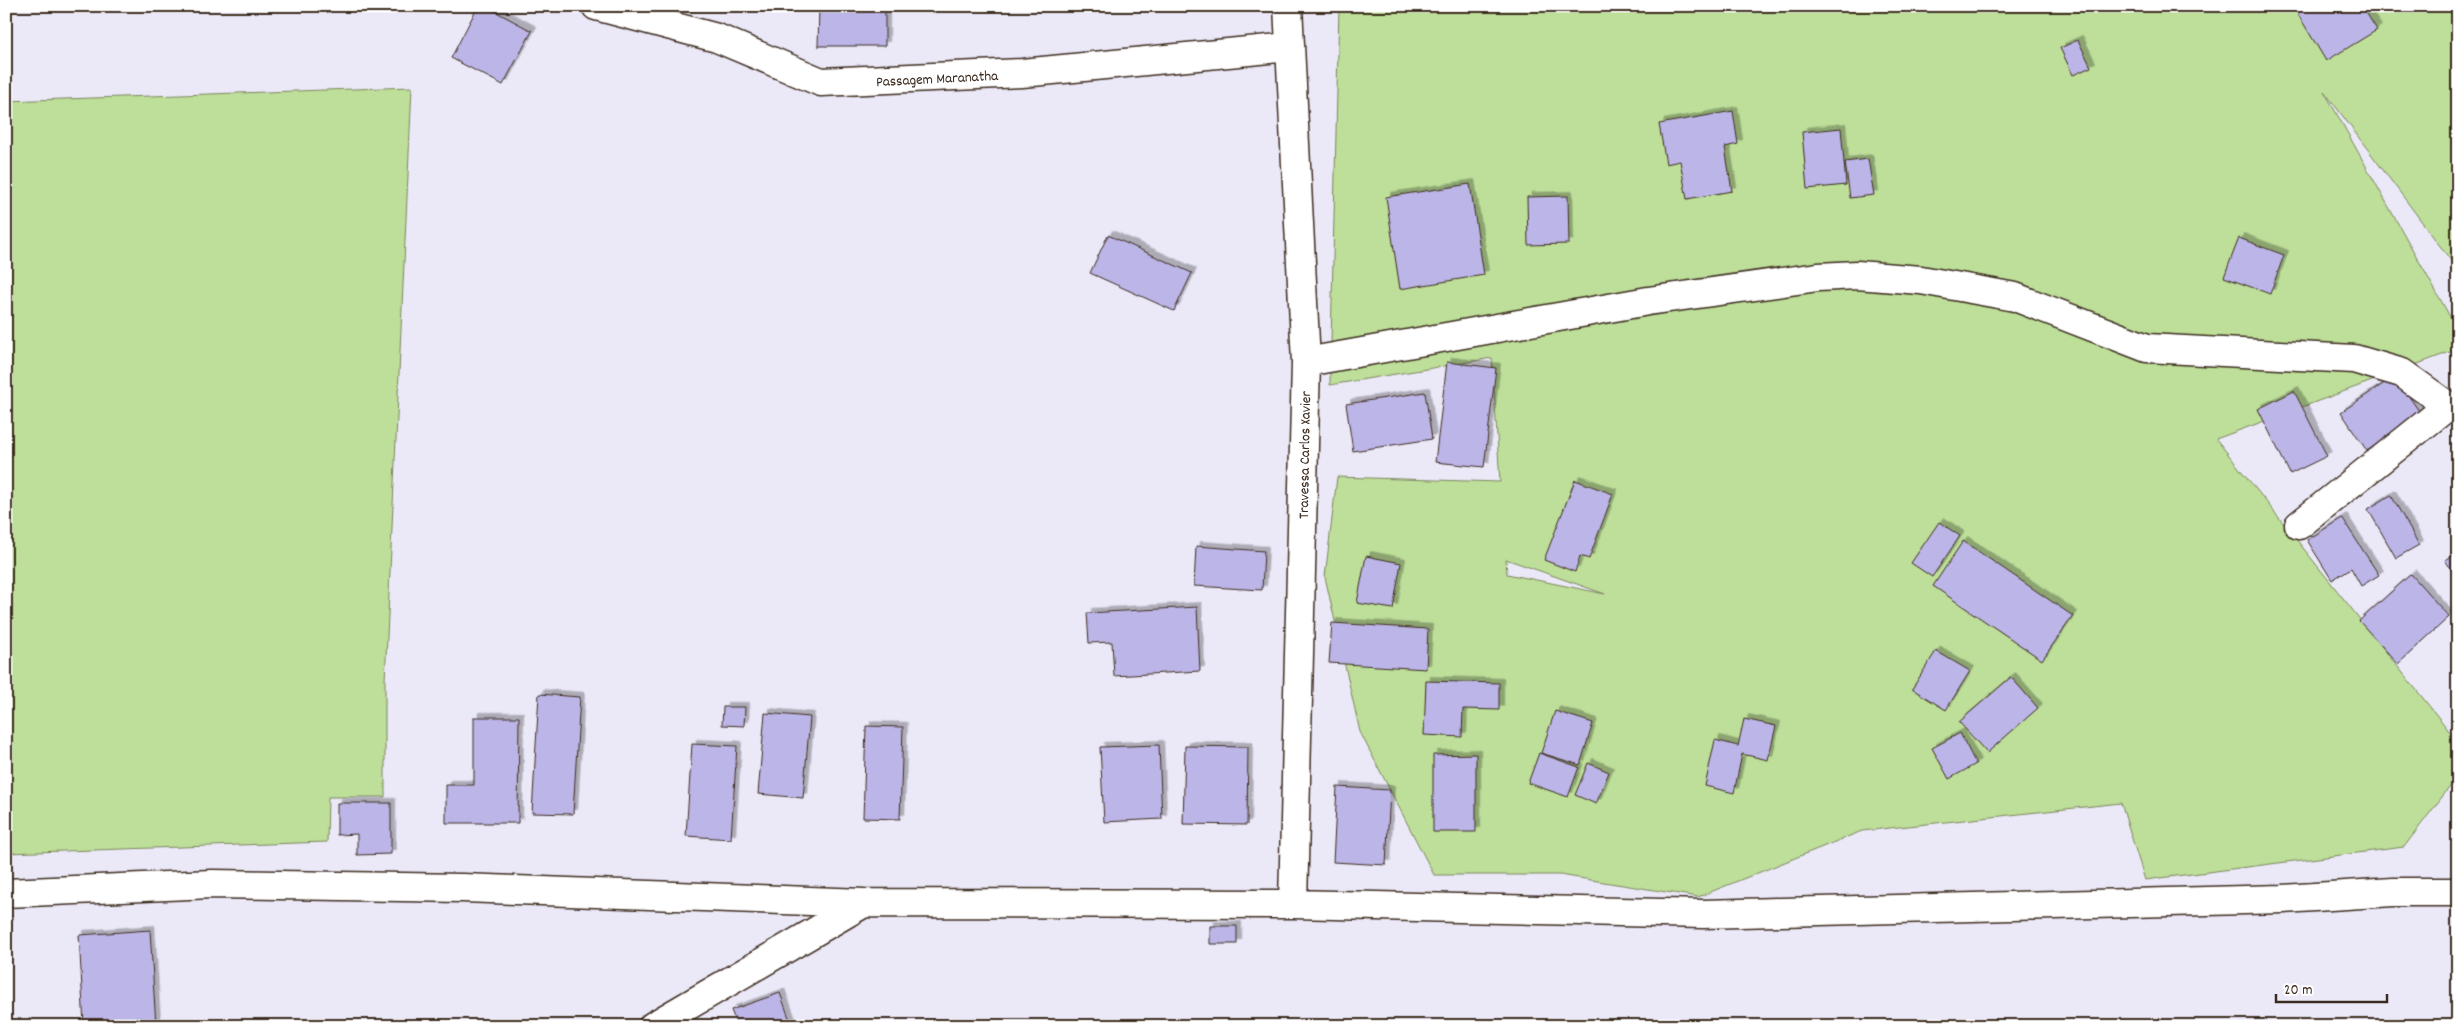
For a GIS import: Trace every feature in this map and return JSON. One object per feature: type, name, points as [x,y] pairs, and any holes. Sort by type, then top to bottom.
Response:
[{"type":"street","name":"Passagem Maranatha","points":[[596,6],[717,38],[821,82],[1022,73],[1289,47]]},
{"type":"street","name":"Travessa Carlos Xavier","points":[[1288,6],[1306,362],[1293,904]]},
{"type":"street","points":[[1306,362],[1648,301],[1818,277],[1857,274],[1921,280],[2015,297],[2146,348],[2354,359],[2402,373],[2453,406],[2299,525]]},
{"type":"street","points":[[6,893],[212,884],[473,888],[864,903],[1293,904],[1703,914],[2283,899],[2393,892],[2458,892]]},
{"type":"street","points":[[654,1026],[864,903]]},
{"type":"green space","points":[[1339,6],[2458,6],[2458,270],[2324,91],[2458,331],[2458,349],[2216,439],[2458,742],[2458,776],[2404,847],[2145,880],[2121,803],[1862,831],[1698,897],[1560,875],[1434,875],[1360,732],[1325,577],[1337,477],[1500,482],[1492,358],[1330,385]],"holes":[[[1506,559],[1605,594],[1507,574]]]},
{"type":"green space","points":[[412,87],[385,681],[385,797],[328,797],[327,842],[6,853],[6,101]]},
{"type":"building","points":[[333,6],[368,6],[368,12],[332,8]]},
{"type":"building","points":[[478,6],[485,6],[532,31],[503,85],[451,58]]},
{"type":"building","points":[[819,6],[885,6],[885,46],[818,46]]},
{"type":"building","points":[[2293,6],[2362,6],[2377,30],[2326,61]]},
{"type":"building","points":[[2078,40],[2091,67],[2073,75],[2060,48]]},
{"type":"building","points":[[1733,111],[1738,144],[1725,147],[1732,191],[1687,199],[1680,161],[1666,164],[1659,124]]},
{"type":"building","points":[[1841,128],[1846,185],[1807,189],[1802,132]]},
{"type":"building","points":[[1868,159],[1874,195],[1850,198],[1845,162]]},
{"type":"building","points":[[1470,184],[1484,275],[1400,289],[1386,197]]},
{"type":"building","points":[[1568,196],[1569,244],[1528,245],[1527,197]]},
{"type":"building","points":[[1108,235],[1192,273],[1174,311],[1090,273]]},
{"type":"building","points":[[2239,238],[2284,255],[2270,294],[2224,277]]},
{"type":"building","points":[[1447,362],[1496,368],[1484,467],[1435,462]]},
{"type":"building","points":[[2395,376],[2421,414],[2367,451],[2341,412]]},
{"type":"building","points":[[2294,391],[2327,456],[2290,474],[2258,409]]},
{"type":"building","points":[[1425,392],[1432,439],[1353,451],[1346,404]]},
{"type":"building","points":[[1575,480],[1613,494],[1589,559],[1580,556],[1575,572],[1544,560]]},
{"type":"building","points":[[2391,495],[2419,545],[2396,558],[2368,509]]},
{"type":"building","points":[[2342,518],[2379,575],[2361,586],[2351,568],[2332,580],[2307,540]]},
{"type":"building","points":[[1939,522],[1960,536],[1932,577],[1911,563]]},
{"type":"building","points":[[1963,541],[2073,616],[2042,660],[1933,586]]},
{"type":"building","points":[[1196,546],[1264,551],[1262,590],[1194,586]]},
{"type":"building","points":[[2458,553],[2458,580],[2445,560]]},
{"type":"building","points":[[1366,556],[1401,563],[1393,609],[1357,603]]},
{"type":"building","points":[[2411,574],[2449,617],[2398,664],[2359,621]]},
{"type":"building","points":[[1197,607],[1200,671],[1114,676],[1112,642],[1089,643],[1087,613]]},
{"type":"building","points":[[1332,623],[1428,629],[1426,669],[1329,663]]},
{"type":"building","points":[[1936,651],[1970,671],[1946,710],[1912,689]]},
{"type":"building","points":[[2011,677],[2038,708],[1987,753],[1959,722]]},
{"type":"building","points":[[1426,681],[1499,683],[1499,710],[1463,709],[1462,737],[1424,735]]},
{"type":"building","points":[[539,694],[580,697],[573,814],[532,813]]},
{"type":"building","points":[[723,707],[745,707],[744,726],[722,725]]},
{"type":"building","points":[[1555,711],[1593,723],[1580,765],[1541,753]]},
{"type":"building","points":[[765,713],[810,717],[803,798],[758,794]]},
{"type":"building","points":[[474,717],[519,717],[518,823],[446,823],[446,785],[474,785]]},
{"type":"building","points":[[1744,719],[1776,726],[1768,760],[1742,754],[1734,793],[1705,786],[1715,740],[1738,746]]},
{"type":"building","points":[[866,726],[903,727],[900,819],[863,818]]},
{"type":"building","points":[[1960,733],[1976,764],[1949,779],[1932,748]]},
{"type":"building","points":[[692,744],[737,746],[731,839],[686,836]]},
{"type":"building","points":[[1159,745],[1162,819],[1104,822],[1100,747]]},
{"type":"building","points":[[1185,746],[1248,747],[1247,825],[1183,824]]},
{"type":"building","points":[[1539,753],[1579,767],[1568,797],[1528,783]]},
{"type":"building","points":[[1476,754],[1476,832],[1433,832],[1433,755]]},
{"type":"building","points":[[1588,763],[1609,772],[1596,804],[1575,795]]},
{"type":"building","points":[[1337,787],[1390,790],[1386,865],[1333,862]]},
{"type":"building","points":[[337,803],[391,803],[391,854],[357,855],[357,834],[337,835]]},
{"type":"building","points":[[1210,926],[1237,926],[1237,944],[1210,944]]},
{"type":"building","points":[[150,930],[156,1026],[84,1026],[79,935]]},
{"type":"building","points":[[780,993],[792,1026],[737,1026],[731,1010]]}]
